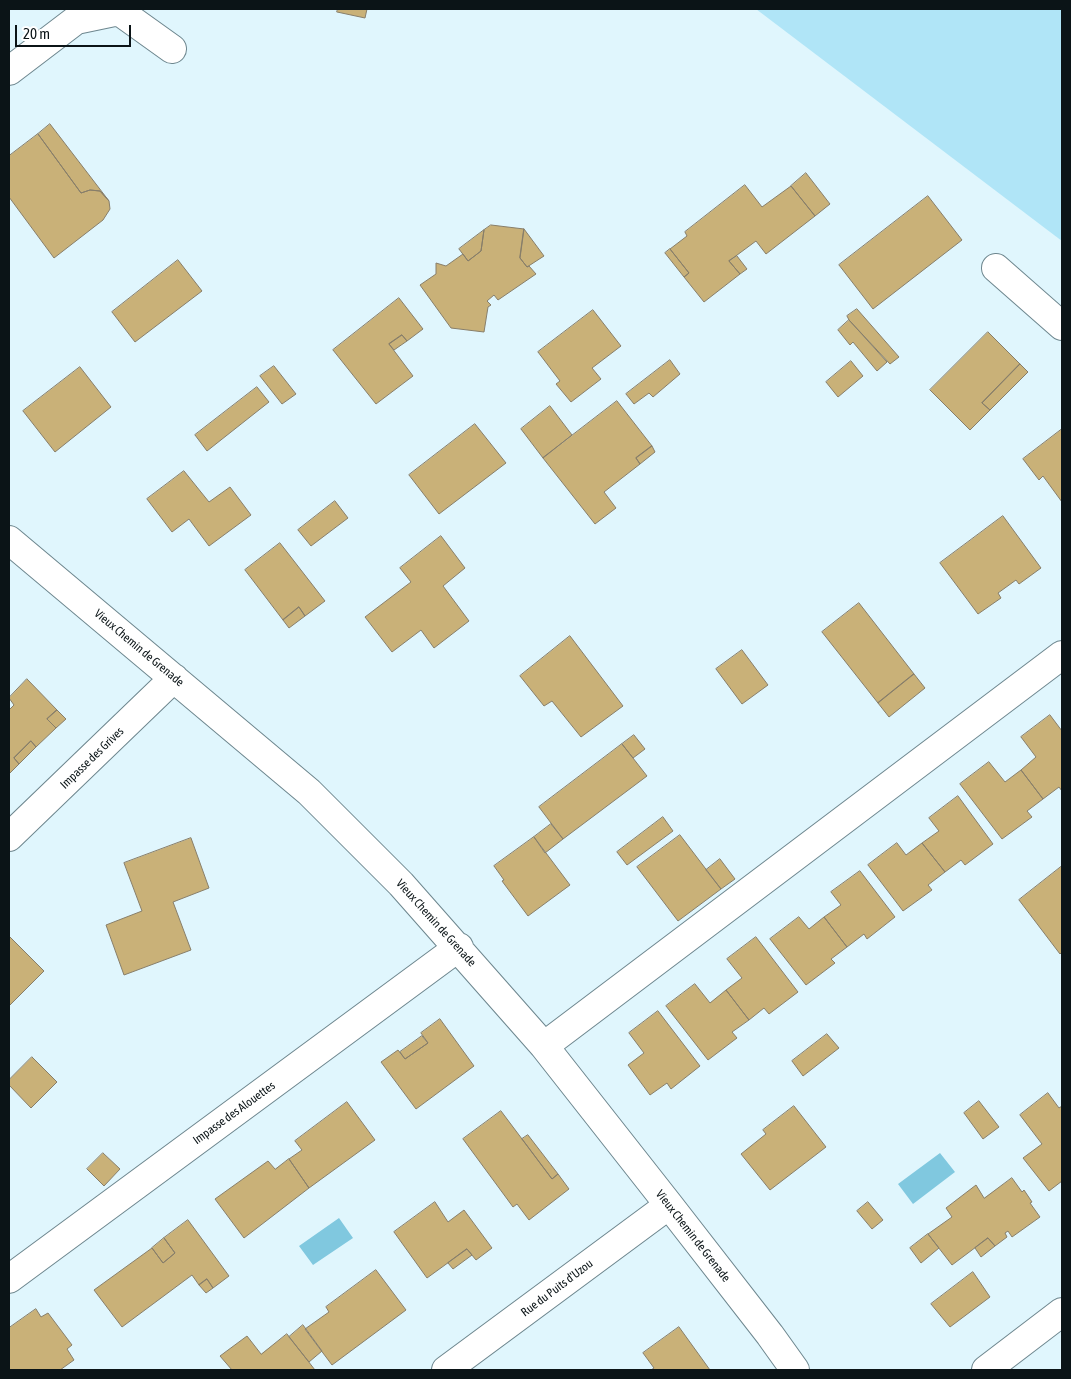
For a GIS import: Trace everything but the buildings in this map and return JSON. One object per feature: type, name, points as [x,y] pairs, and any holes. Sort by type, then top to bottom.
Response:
[{"type":"street","points":[[9,71],[76,20],[118,11],[172,50]]},
{"type":"street","points":[[996,268],[1062,326]]},
{"type":"street","name":"Vieux Chemin de Grenade","points":[[9,540],[309,792],[401,884],[459,947],[544,1046],[770,1335],[794,1370]]},
{"type":"street","points":[[544,1046],[1062,655]]},
{"type":"street","name":"Impasse des Grives","points":[[9,838],[174,678]]},
{"type":"street","name":"Impasse des Alouettes","points":[[9,1279],[459,947]]},
{"type":"street","name":"Rue du Puits d'Uzou","points":[[446,1370],[669,1205]]},
{"type":"street","points":[[986,1370],[1062,1312]]},
{"type":"shaded area","points":[[756,9],[1062,9],[1062,241],[1054,235]]},
{"type":"shaded area","points":[[940,1153],[955,1172],[913,1204],[898,1184]]},
{"type":"shaded area","points":[[339,1218],[353,1238],[313,1265],[299,1246]]}]
